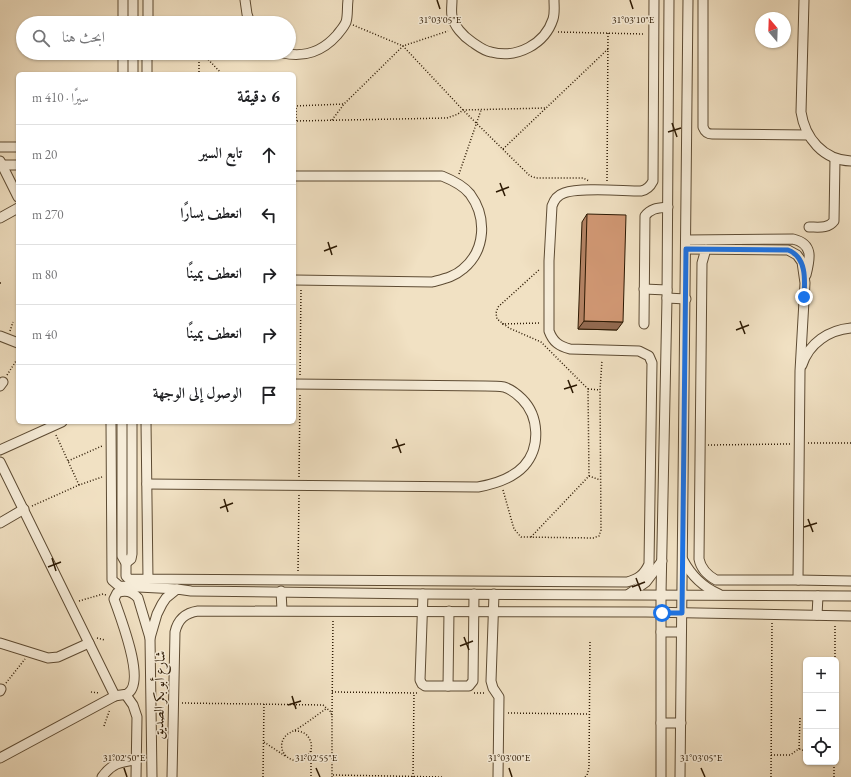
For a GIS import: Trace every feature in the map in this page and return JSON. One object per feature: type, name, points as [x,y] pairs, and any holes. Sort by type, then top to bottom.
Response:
[{"type":"street","points":[[123,0],[123,16]]},
{"type":"street","points":[[133,0],[133,16]]},
{"type":"street","points":[[148,0],[148,16]]},
{"type":"street","points":[[245,0],[247,16]]},
{"type":"street","points":[[296,55],[300,56],[317,51],[333,40],[346,22],[348,0]]},
{"type":"street","points":[[452,0],[452,16],[458,28],[467,39],[490,52],[503,54],[516,53],[535,44],[547,31],[554,17],[554,0]]},
{"type":"street","points":[[122,424],[122,556],[126,563],[125,573],[127,578],[130,579],[627,582],[635,580],[641,576],[646,571],[648,564],[652,363],[649,356],[639,351],[570,349],[557,344],[549,331],[549,260],[551,214],[554,202],[563,193],[571,191],[604,190],[641,191],[646,190],[653,181],[654,0]]},
{"type":"street","points":[[661,777],[661,594],[667,294],[669,0]]},
{"type":"street","points":[[680,777],[688,0]]},
{"type":"street","points":[[703,0],[704,130],[709,134],[808,135]]},
{"type":"street","points":[[804,0],[802,122],[808,135],[818,148],[836,159],[851,161]]},
{"type":"street","points":[[122,72],[123,60]]},
{"type":"street","points":[[133,60],[133,72]]},
{"type":"street","points":[[147,72],[148,60]]},
{"type":"street","points":[[0,147],[16,147]]},
{"type":"street","points":[[809,226],[826,227],[834,220],[836,159]]},
{"type":"street","points":[[1,164],[16,165]]},
{"type":"street","points":[[1,164],[16,193]]},
{"type":"street","points":[[296,176],[442,176],[456,182],[469,193],[478,207],[482,224],[481,241],[474,256],[463,269],[449,278],[432,282],[296,280]]},
{"type":"street","points":[[650,186],[668,186]]},
{"type":"street","points":[[644,324],[645,216],[653,208],[668,207]]},
{"type":"street","points":[[0,218],[16,209]]},
{"type":"street","points":[[686,245],[793,239],[798,240],[805,245],[809,253],[809,263],[805,283],[800,371],[798,580]]},
{"type":"street","points":[[686,245],[706,249],[788,250],[795,253],[800,258],[803,266],[805,283]]},
{"type":"street","points":[[706,249],[702,263],[700,445],[699,559],[703,570],[716,580],[851,581]]},
{"type":"street","points":[[644,289],[686,299]]},
{"type":"street","points":[[800,371],[804,360],[818,341],[827,334],[838,330],[851,328]]},
{"type":"street","points":[[0,336],[16,342]]},
{"type":"street","points":[[147,484],[478,487],[501,482],[515,474],[525,465],[532,454],[536,441],[536,428],[533,415],[526,403],[517,394],[505,387],[297,384]]},
{"type":"street","points":[[0,450],[57,424]]},
{"type":"street","points":[[111,424],[112,580],[119,586],[191,591],[423,594],[851,596]]},
{"type":"street","points":[[126,563],[131,559],[132,554],[132,424],[146,424],[148,579]]},
{"type":"street","points":[[0,462],[115,696]]},
{"type":"street","points":[[0,523],[24,509]]},
{"type":"street","points":[[683,560],[690,572],[699,581],[722,595]]},
{"type":"street","points":[[629,594],[646,582],[662,562]]},
{"type":"street","points":[[150,638],[157,614],[162,604],[166,598],[177,589]]},
{"type":"street","points":[[0,758],[115,696],[126,694],[134,684],[135,675],[130,651],[114,600],[116,594],[122,591],[129,591],[135,594],[141,605],[150,638],[152,777]]},
{"type":"street","points":[[281,591],[282,610],[494,611],[851,616]]},
{"type":"street","points":[[423,594],[420,676],[422,684],[425,686],[469,686],[473,680],[474,594]]},
{"type":"street","points":[[494,594],[491,681],[493,688],[499,697],[498,777]]},
{"type":"street","points":[[817,615],[818,596]]},
{"type":"street","name":"شارع أبو بكر الصديق","points":[[172,777],[172,703],[175,632],[177,625],[184,616],[191,612],[198,611],[282,610]]},
{"type":"street","points":[[448,686],[449,611]]},
{"type":"street","points":[[661,632],[681,632]]},
{"type":"street","points":[[0,643],[30,653],[52,658],[89,643]]},
{"type":"street","points":[[126,694],[133,705],[137,717],[136,777]]},
{"type":"street","points":[[661,723],[681,722]]},
{"type":"street","points":[[102,777],[107,770],[115,764],[136,760]]},
{"type":"path","points":[[346,22],[403,46],[463,110],[530,176],[536,178],[583,178],[604,190],[608,33]]},
{"type":"path","points":[[331,121],[344,104],[403,46],[458,28]]},
{"type":"path","points":[[547,31],[654,35]]},
{"type":"path","points":[[503,149],[608,49]]},
{"type":"path","points":[[199,60],[199,72]]},
{"type":"path","points":[[209,60],[220,72]]},
{"type":"path","points":[[296,106],[344,104]]},
{"type":"path","points":[[296,120],[331,121],[447,118],[458,114],[463,110],[546,108]]},
{"type":"path","points":[[456,182],[481,110]]},
{"type":"path","points":[[549,260],[498,307],[496,313],[497,319],[509,328],[541,342],[588,389],[600,390]]},
{"type":"path","points":[[296,280],[299,486],[298,580]]},
{"type":"path","points":[[502,324],[549,323]]},
{"type":"path","points":[[501,482],[514,529],[521,537],[593,538],[598,536],[601,530],[600,390],[602,350]]},
{"type":"path","points":[[1,384],[16,361]]},
{"type":"path","points":[[531,537],[589,476],[588,389]]},
{"type":"path","points":[[52,426],[79,485]]},
{"type":"path","points":[[68,461],[112,443]]},
{"type":"path","points":[[700,445],[851,443]]},
{"type":"path","points":[[24,509],[79,485],[112,473]]},
{"type":"path","points":[[589,476],[600,481]]},
{"type":"path","points":[[70,604],[103,594],[114,600]]},
{"type":"path","points":[[333,610],[332,776],[443,777]]},
{"type":"path","points":[[771,777],[772,615]]},
{"type":"path","points":[[835,616],[835,657]]},
{"type":"path","points":[[585,777],[589,768],[590,640]]},
{"type":"path","points":[[1,690],[30,653]]},
{"type":"path","points":[[332,692],[422,693]]},
{"type":"path","points":[[413,776],[414,693]]},
{"type":"path","points":[[475,693],[497,693]]},
{"type":"path","points":[[104,726],[115,696]]},
{"type":"path","points":[[172,703],[319,704],[327,708],[332,716]]},
{"type":"path","points":[[263,777],[264,704]]},
{"type":"path","points":[[287,757],[282,749],[283,739],[290,732],[295,731],[327,708]]},
{"type":"path","points":[[498,713],[589,714]]},
{"type":"path","points":[[799,749],[800,717]]},
{"type":"path","points":[[295,731],[305,733],[311,741],[312,777]]},
{"type":"path","points":[[264,742],[296,761],[305,758],[311,751]]},
{"type":"path","points":[[771,755],[790,755],[796,750],[803,750]]},
{"type":"path","points":[[834,765],[834,777]]},
{"type":"building","points":[[587,214],[626,215],[623,322],[584,321]]},
{"type":"route","points":[[662,613],[682,613],[686,249],[792,251],[800,258],[802,262],[805,283],[804,297]]}]
